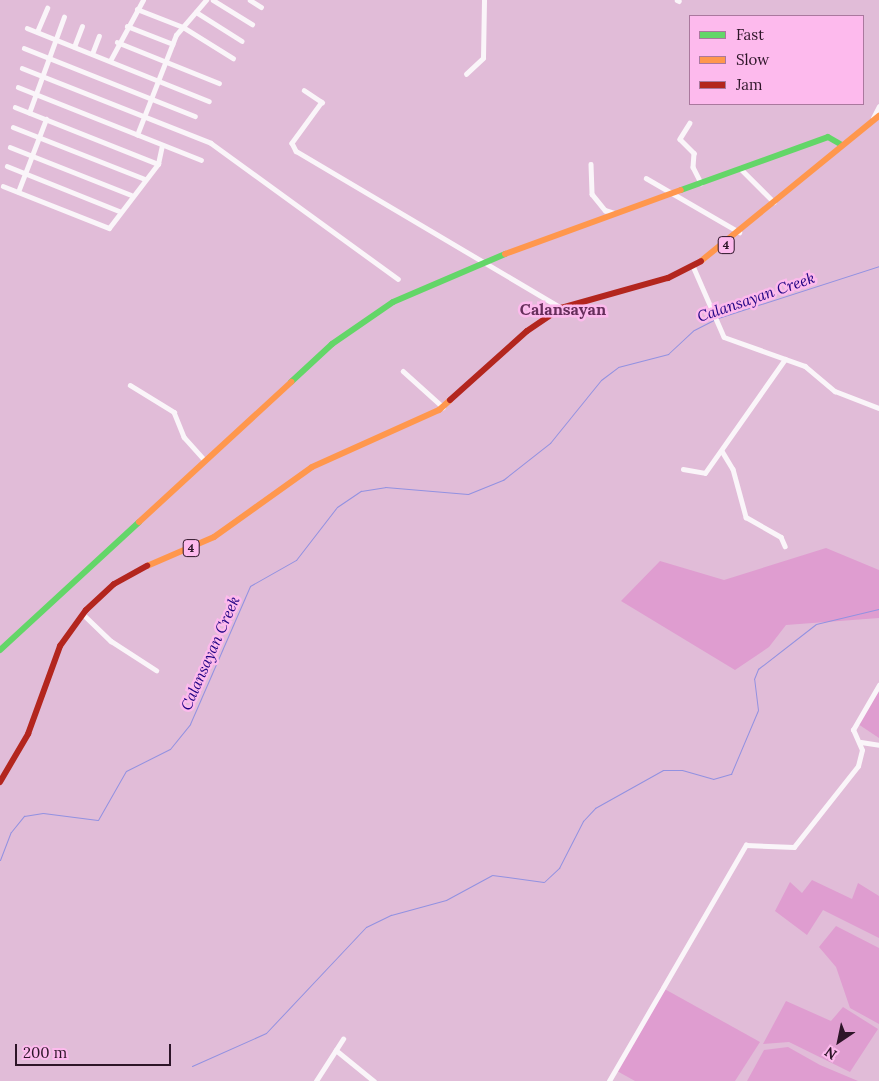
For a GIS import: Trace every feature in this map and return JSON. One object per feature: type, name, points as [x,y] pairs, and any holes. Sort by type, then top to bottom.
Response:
[{"type":"main road","name":"4","points":[[0,782],[28,734],[56,655],[83,614],[124,578],[214,538],[312,467],[444,407],[527,331],[561,308],[658,281],[693,266],[740,233],[840,144],[879,116]]},
{"type":"main road","points":[[0,650],[205,460],[363,320],[419,288],[484,261],[828,137],[840,144]]},
{"type":"street","points":[[110,61],[117,42],[143,0]]},
{"type":"street","points":[[137,134],[173,44],[183,27],[206,0]]},
{"type":"street","points":[[213,0],[252,24]]},
{"type":"street","points":[[250,0],[261,7]]},
{"type":"street","points":[[466,74],[483,58],[484,0]]},
{"type":"street","points":[[37,32],[47,8]]},
{"type":"street","points":[[138,9],[183,27],[233,58]]},
{"type":"street","points":[[196,12],[242,41]]},
{"type":"street","points":[[29,112],[64,17]]},
{"type":"street","points":[[74,47],[82,26]]},
{"type":"street","points":[[127,26],[173,44]]},
{"type":"street","points":[[28,28],[209,101]]},
{"type":"street","points":[[92,54],[99,36]]},
{"type":"street","points":[[117,42],[219,83]]},
{"type":"street","points":[[24,48],[196,116]]},
{"type":"street","points":[[22,68],[211,143],[398,279]]},
{"type":"street","points":[[18,87],[201,160]]},
{"type":"street","points":[[304,90],[322,102],[295,137],[296,152],[330,175],[484,261],[561,308]]},
{"type":"street","points":[[872,121],[879,106]]},
{"type":"street","points":[[15,107],[158,164]]},
{"type":"street","points":[[18,192],[46,120]]},
{"type":"street","points":[[690,123],[680,139],[694,153],[693,167],[701,183]]},
{"type":"street","points":[[13,127],[145,179]]},
{"type":"street","points":[[3,186],[110,228],[119,211],[131,195],[158,164],[162,145]]},
{"type":"street","points":[[10,147],[131,195]]},
{"type":"street","points":[[591,164],[592,194],[604,210],[616,214]]},
{"type":"street","points":[[7,166],[119,211]]},
{"type":"street","points":[[740,168],[775,203]]},
{"type":"street","points":[[646,178],[740,233]]},
{"type":"street","points":[[693,266],[711,301],[721,332],[728,339],[805,366],[835,391],[879,408]]},
{"type":"street","points":[[683,469],[702,476],[722,451],[785,359]]},
{"type":"street","points":[[403,371],[444,407]]},
{"type":"street","points":[[130,385],[174,412],[184,437],[205,460]]},
{"type":"street","points":[[722,451],[733,469],[746,517],[781,537],[786,546]]},
{"type":"street","points":[[83,614],[111,640],[156,670]]},
{"type":"street","points":[[609,1081],[746,845],[756,842],[791,849],[799,844],[858,766],[861,742],[853,730],[879,685]]},
{"type":"street","points":[[861,742],[879,745]]},
{"type":"street","points":[[316,1081],[343,1039]]},
{"type":"street","points":[[336,1050],[374,1081]]},
{"type":"shaded area","points":[[826,548],[879,570],[879,618],[786,625],[769,647],[735,670],[621,601],[660,561],[724,580]]},
{"type":"shaded area","points":[[879,690],[879,738],[858,724]]},
{"type":"shaded area","points":[[812,880],[852,899],[858,883],[879,896],[879,938],[823,910],[807,935],[775,911],[790,882],[802,893]]},
{"type":"shaded area","points":[[836,926],[879,948],[879,1024],[850,1008],[836,967],[819,947]]},
{"type":"shaded area","points":[[661,987],[760,1042],[735,1081],[635,1081],[617,1071]]},
{"type":"shaded area","points":[[786,1001],[831,1021],[843,1007],[878,1029],[850,1072],[789,1042],[763,1044]]},
{"type":"shaded area","points":[[788,1047],[820,1065],[858,1081],[747,1081],[764,1050]]},
{"type":"waterway","name":"Calansayan Creek","points":[[718,318],[879,266]]},
{"type":"waterway","name":"Calansayan Creek","points":[[0,860],[11,832],[24,816],[43,813],[98,820],[126,771],[170,749],[190,724],[250,586],[296,560],[337,507],[361,491],[385,487],[468,494],[503,480],[550,443],[601,380],[618,367],[668,354],[694,330],[714,320]]},
{"type":"waterway","points":[[192,1066],[266,1033],[366,927],[391,915],[446,900],[492,875],[544,882],[559,868],[583,821],[595,808],[663,770],[682,770],[713,779],[731,774],[758,710],[754,679],[758,669],[816,624],[879,609]]},
{"type":"traffic: fast","points":[[681,190],[828,137],[840,144]]},
{"type":"traffic: fast","points":[[291,382],[332,344],[393,302],[505,254]]},
{"type":"traffic: fast","points":[[0,650],[139,522]]},
{"type":"traffic: slow","points":[[701,261],[879,116]]},
{"type":"traffic: slow","points":[[505,254],[681,190]]},
{"type":"traffic: slow","points":[[139,522],[291,382]]},
{"type":"traffic: slow","points":[[147,566],[214,537],[312,467],[439,410],[450,400]]},
{"type":"traffic: jam","points":[[450,400],[527,331],[561,308],[668,278],[701,261]]},
{"type":"traffic: jam","points":[[0,782],[28,734],[60,646],[86,610],[114,584],[147,566]]},
{"type":"district","name":"Calansayan","points":[[563,309]]}]
